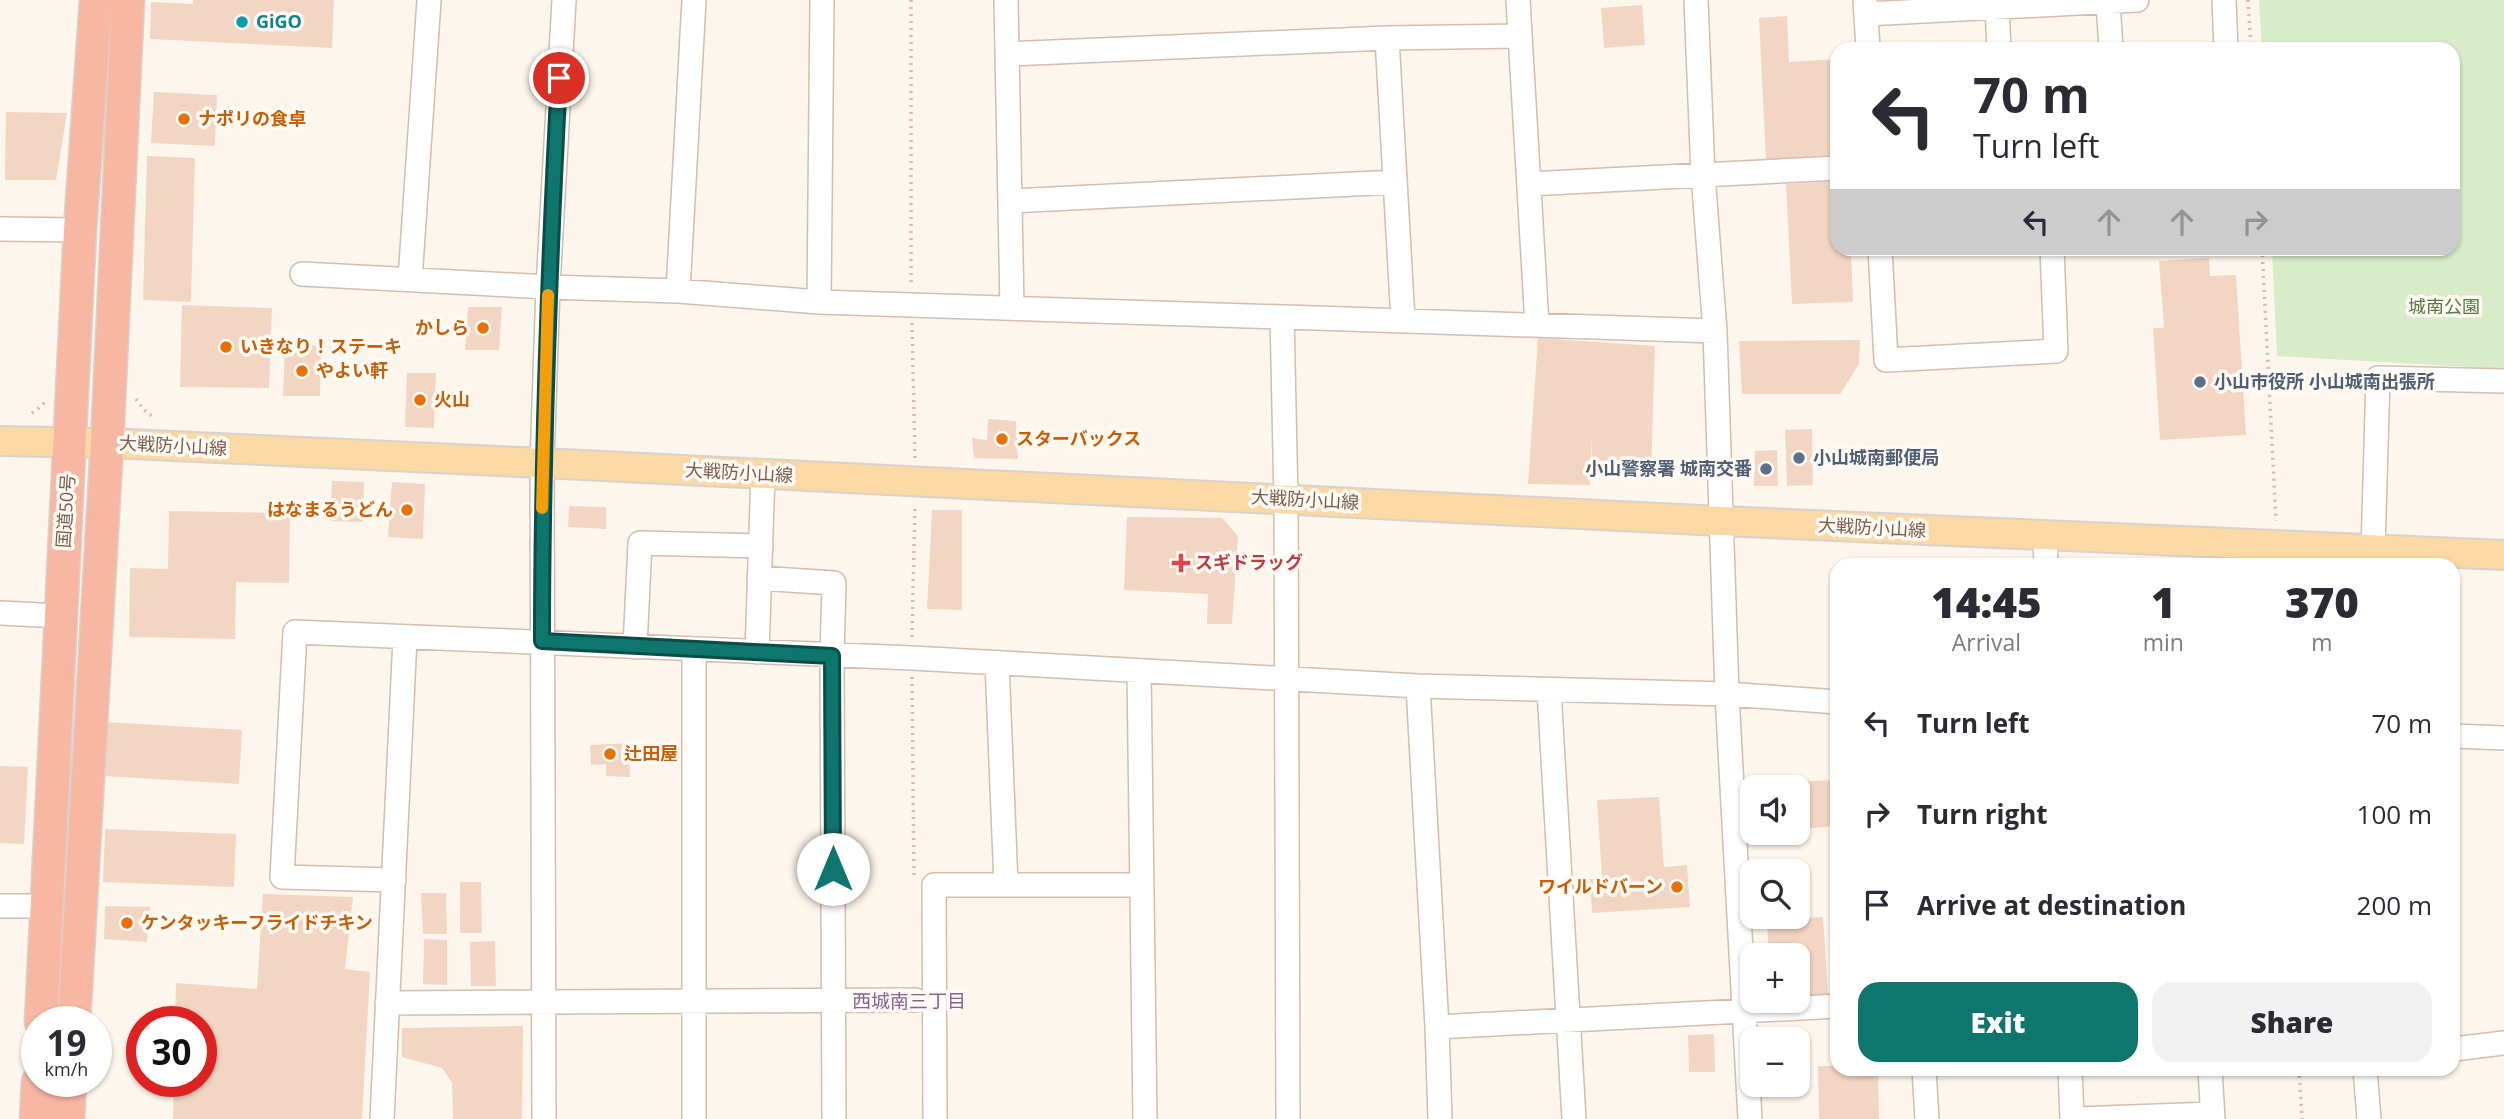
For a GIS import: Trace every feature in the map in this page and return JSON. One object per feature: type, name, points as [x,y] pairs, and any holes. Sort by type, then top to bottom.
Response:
[{"type":"highway","name":"国道50号","points":[[42,1006],[80,230],[96,0]]},
{"type":"highway","name":"国道50号","points":[[75,1006],[107,443],[128,0]]},
{"type":"highway","points":[[36,1119],[37,1097]]},
{"type":"highway","points":[[68,1119],[69,1097]]},
{"type":"main road","name":"大戦防小山線","points":[[0,442],[107,443],[1720,521],[2504,555]]},
{"type":"street","points":[[410,280],[429,0]]},
{"type":"street","points":[[544,1119],[542,463],[548,287],[564,0]]},
{"type":"street","points":[[678,291],[694,0]]},
{"type":"street","points":[[819,302],[822,0]]},
{"type":"street","points":[[1006,0],[1012,308]]},
{"type":"street","points":[[1518,0],[1536,325]]},
{"type":"street","points":[[1696,0],[1703,175],[1715,331],[1727,694],[1741,943]]},
{"type":"street","points":[[1868,42],[1866,7],[1997,8],[2137,0]]},
{"type":"street","points":[[2224,0],[2226,42]]},
{"type":"street","points":[[2108,2],[2111,42]]},
{"type":"street","points":[[1997,8],[1999,42]]},
{"type":"street","points":[[1007,54],[1387,38],[1520,36]]},
{"type":"street","points":[[1387,38],[1402,321]]},
{"type":"street","points":[[1529,184],[1830,168]]},
{"type":"street","points":[[1010,201],[1395,182]]},
{"type":"street","points":[[0,229],[80,230]]},
{"type":"street","points":[[1880,256],[1886,360],[2056,351],[2052,256]]},
{"type":"street","points":[[302,274],[678,291],[819,302],[1715,331]]},
{"type":"street","points":[[1282,317],[1289,855],[1287,1119]]},
{"type":"street","points":[[2373,549],[2378,378],[2504,382]]},
{"type":"street","points":[[757,652],[763,474]]},
{"type":"street","points":[[2045,536],[2046,558]]},
{"type":"street","points":[[635,647],[640,543],[761,546]]},
{"type":"street","points":[[759,578],[834,583],[834,1119]]},
{"type":"street","points":[[0,613],[60,616]]},
{"type":"street","points":[[394,880],[282,877],[295,632],[912,658],[1418,687],[1727,694],[1830,701]]},
{"type":"street","points":[[382,1119],[405,638]]},
{"type":"street","points":[[694,650],[694,1119]]},
{"type":"street","points":[[997,663],[1006,885]]},
{"type":"street","points":[[1139,671],[1145,1119]]},
{"type":"street","points":[[1418,687],[1440,1119]]},
{"type":"street","points":[[1549,690],[1574,1119]]},
{"type":"street","points":[[2460,736],[2504,738]]},
{"type":"street","points":[[935,1119],[933,885],[1140,885]]},
{"type":"street","points":[[0,906],[47,906]]},
{"type":"street","points":[[387,1003],[915,1000]]},
{"type":"street","points":[[1810,1008],[1830,1006]]},
{"type":"street","points":[[1437,1027],[1569,1018],[1740,1011]]},
{"type":"street","points":[[1745,1013],[1750,1119]]},
{"type":"street","points":[[2460,1048],[2504,1043]]},
{"type":"street","points":[[1924,1076],[1927,1119]]},
{"type":"street","points":[[2071,1076],[2074,1119],[2213,1117],[2210,1076]]},
{"type":"street","points":[[2366,1076],[2369,1119]]},
{"type":"path","points":[[911,0],[911,305],[916,481],[912,658],[914,891]]},
{"type":"path","points":[[2248,0],[2251,42]]},
{"type":"path","points":[[2262,256],[2278,546]]},
{"type":"path","points":[[134,392],[144,411],[153,417]]},
{"type":"path","points":[[32,413],[42,406],[48,396]]},
{"type":"path","points":[[2300,1076],[2302,1119]]},
{"type":"green space","name":"城南公園","points":[[2259,0],[2504,0],[2504,369],[2277,356],[2272,256],[2460,256],[2460,42],[2262,42]]},
{"type":"building","name":"GiGO","points":[[193,0],[334,0],[332,48],[150,39],[151,2],[193,4]]},
{"type":"building","points":[[1642,5],[1645,45],[1604,48],[1601,8]]},
{"type":"building","points":[[1787,16],[1789,62],[1830,59],[1830,157],[1766,161],[1759,18]]},
{"type":"building","name":"ナポリの食卓","points":[[154,92],[217,95],[215,146],[151,143]]},
{"type":"building","points":[[6,112],[67,113],[56,180],[5,180]]},
{"type":"building","points":[[147,156],[195,158],[191,302],[143,300]]},
{"type":"building","points":[[1830,181],[1830,256],[1851,256],[1853,302],[1792,304],[1786,184]]},
{"type":"building","name":"小山市役所 小山城南出張所","points":[[2209,258],[2210,276],[2236,275],[2246,435],[2160,440],[2153,328],[2164,328],[2159,261]]},
{"type":"building","name":"いきなり！ステーキ","points":[[182,305],[272,308],[269,388],[180,387]]},
{"type":"building","name":"かしら","points":[[468,307],[502,307],[499,350],[465,350]]},
{"type":"building","points":[[1538,338],[1655,346],[1651,472],[1592,470],[1592,437],[1590,485],[1528,484]]},
{"type":"building","points":[[1860,340],[1859,364],[1840,394],[1742,394],[1739,341]]},
{"type":"building","name":"やよい軒","points":[[285,345],[321,346],[320,396],[283,396]]},
{"type":"building","name":"火山","points":[[407,373],[436,373],[434,428],[405,427]]},
{"type":"building","name":"スターバックス","points":[[988,419],[1016,421],[1018,459],[974,458],[972,438],[987,440]]},
{"type":"building","name":"小山城南郵便局","points":[[1812,429],[1813,485],[1787,486],[1785,430]]},
{"type":"building","name":"小山警察署 城南交番","points":[[1777,450],[1778,486],[1754,486],[1755,451]]},
{"type":"building","points":[[332,481],[364,482],[363,522],[330,521]]},
{"type":"building","name":"はなまるうどん","points":[[392,482],[425,484],[423,539],[388,537]]},
{"type":"building","points":[[569,506],[606,507],[606,529],[568,527]]},
{"type":"building","points":[[932,510],[962,510],[962,610],[927,609]]},
{"type":"building","points":[[169,511],[290,513],[289,583],[236,582],[235,639],[129,637],[130,568],[168,569]]},
{"type":"building","name":"スギドラッグ","points":[[1127,517],[1222,518],[1238,536],[1232,624],[1207,624],[1208,594],[1124,590]]},
{"type":"building","points":[[106,722],[242,730],[239,784],[103,776]]},
{"type":"building","name":"辻田屋","points":[[629,743],[630,777],[606,776],[606,764],[591,765],[590,745]]},
{"type":"building","points":[[0,766],[28,767],[24,844],[0,843]]},
{"type":"building","points":[[1830,780],[1830,827],[1810,828],[1810,781]]},
{"type":"building","points":[[1659,797],[1664,867],[1687,865],[1690,907],[1592,913],[1590,879],[1602,878],[1597,800]]},
{"type":"building","points":[[105,829],[236,834],[234,887],[103,882]]},
{"type":"building","points":[[460,882],[481,882],[482,933],[460,933]]},
{"type":"building","points":[[421,893],[446,893],[447,934],[423,934]]},
{"type":"building","points":[[263,894],[353,897],[345,969],[370,972],[362,1119],[173,1119],[174,1097],[217,1097],[217,1006],[175,1006],[176,983],[257,989]]},
{"type":"building","name":"ケンタッキーフライドチキン","points":[[105,906],[150,907],[147,942],[104,939]]},
{"type":"building","points":[[1823,917],[1828,995],[1810,996],[1810,943],[1768,943],[1768,929],[1810,929],[1810,918]]},
{"type":"building","points":[[424,939],[447,940],[447,985],[423,984]]},
{"type":"building","points":[[495,941],[496,986],[471,986],[470,942]]},
{"type":"building","points":[[523,1026],[522,1119],[453,1119],[452,1083],[442,1068],[402,1057],[402,1028]]},
{"type":"building","points":[[1714,1034],[1715,1072],[1689,1072],[1688,1035]]},
{"type":"building","points":[[1818,1066],[1830,1066],[1830,1076],[1878,1076],[1879,1119],[1819,1119]]},
{"type":"slow traffic","points":[[542,508],[548,295]]},
{"type":"place","name":"GiGO","points":[[242,22]]},
{"type":"place","name":"ナポリの食卓","points":[[184,119]]},
{"type":"place","name":"かしら","points":[[483,328]]},
{"type":"place","name":"いきなり！ステーキ","points":[[226,347]]},
{"type":"place","name":"やよい軒","points":[[302,371]]},
{"type":"place","name":"小山市役所 小山城南出張所","points":[[2200,382]]},
{"type":"place","name":"火山","points":[[420,400]]},
{"type":"place","name":"スターバックス","points":[[1002,439]]},
{"type":"place","name":"小山城南郵便局","points":[[1799,458]]},
{"type":"place","name":"小山警察署 城南交番","points":[[1766,469]]},
{"type":"place","name":"はなまるうどん","points":[[407,510]]},
{"type":"place","name":"スギドラッグ","points":[[1181,563]]},
{"type":"place","name":"辻田屋","points":[[610,754]]},
{"type":"place","name":"ワイルドバーン","points":[[1677,887]]},
{"type":"place","name":"ケンタッキーフライドチキン","points":[[127,923]]},
{"type":"district","name":"西城南三丁目","points":[[909,1001]]},
{"type":"route","points":[[559,78],[542,463],[542,641],[832,656],[833,869]]}]
